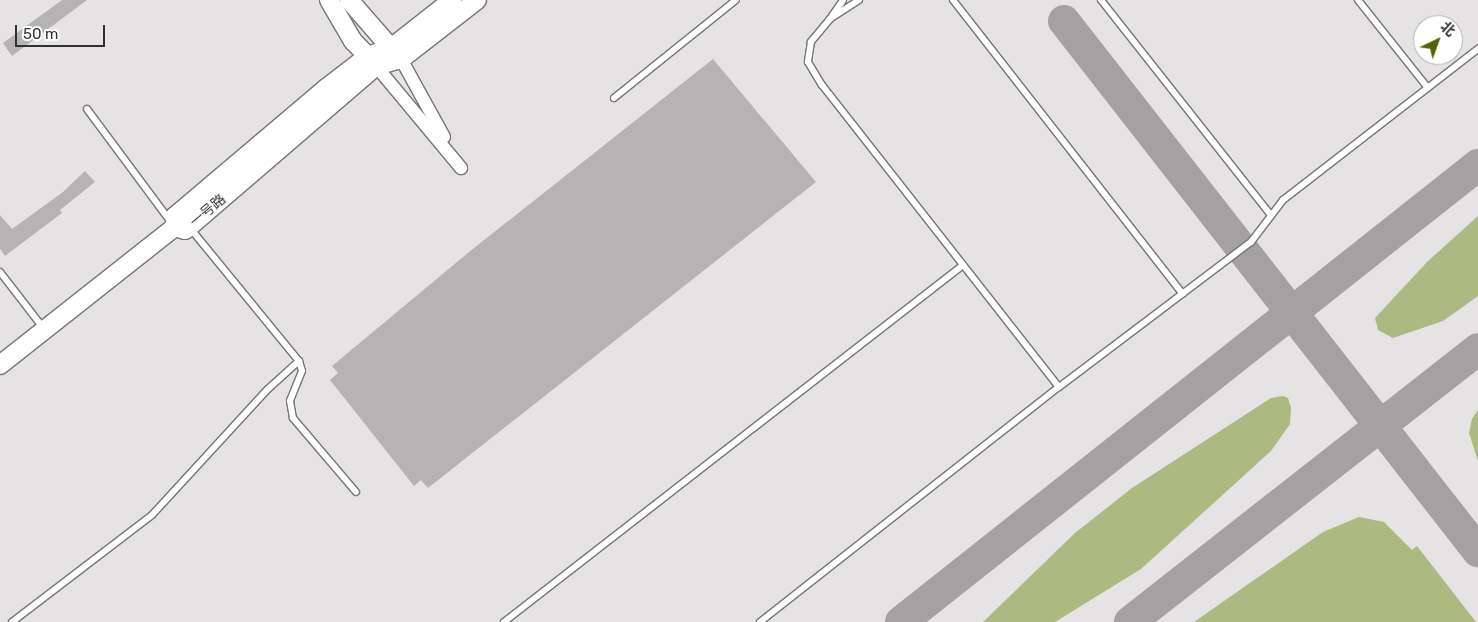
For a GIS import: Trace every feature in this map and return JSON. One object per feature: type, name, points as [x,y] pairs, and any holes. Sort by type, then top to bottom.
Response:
[{"type":"main road","points":[[329,0],[353,41],[372,61]]},
{"type":"main road","points":[[349,0],[396,54]]},
{"type":"main road","name":"一号路","points":[[396,54],[452,0]]},
{"type":"main road","name":"一号路","points":[[0,365],[182,227],[372,61],[396,54],[477,0]]},
{"type":"street","points":[[372,61],[461,168],[396,54]]},
{"type":"lane","points":[[614,98],[736,0]]},
{"type":"lane","points":[[843,0],[830,19],[810,42],[808,62],[822,85],[1059,387]]},
{"type":"lane","points":[[830,19],[859,0]]},
{"type":"lane","points":[[953,0],[1183,294]]},
{"type":"lane","points":[[1101,0],[1270,214]]},
{"type":"lane","points":[[1358,0],[1428,88]]},
{"type":"lane","points":[[760,622],[1059,387],[1251,242],[1270,214],[1283,200],[1478,49]]},
{"type":"lane","points":[[87,109],[182,227],[299,360],[302,371],[290,401],[293,418],[356,492]]},
{"type":"lane","points":[[504,622],[963,265]]},
{"type":"lane","points":[[0,272],[44,330]]},
{"type":"lane","points":[[12,622],[152,515],[268,389],[299,360]]},
{"type":"green space","points":[[1478,216],[1478,296],[1443,321],[1393,338],[1378,330],[1375,318],[1427,262]]},
{"type":"green space","points":[[1283,396],[1288,398],[1291,408],[1290,424],[1271,451],[1141,569],[1055,622],[983,622],[1075,533],[1132,488],[1271,398]]},
{"type":"green space","points":[[1478,410],[1478,461],[1469,433],[1472,419]]},
{"type":"green space","points":[[1359,517],[1384,522],[1412,550],[1417,546],[1476,622],[1194,622],[1323,532]]},
{"type":"building","points":[[62,0],[87,0],[12,56],[3,43]]},
{"type":"building","points":[[713,59],[816,182],[428,488],[421,480],[414,486],[330,380],[338,373],[332,366],[469,252]]},
{"type":"building","points":[[85,171],[95,182],[60,210],[62,213],[5,256],[0,249],[0,215],[12,229],[63,192]]},
{"type":"taxiway","points":[[1064,21],[1478,551]]},
{"type":"taxiway","points":[[901,622],[1478,165]]},
{"type":"taxiway","points":[[1130,622],[1478,349]]}]
